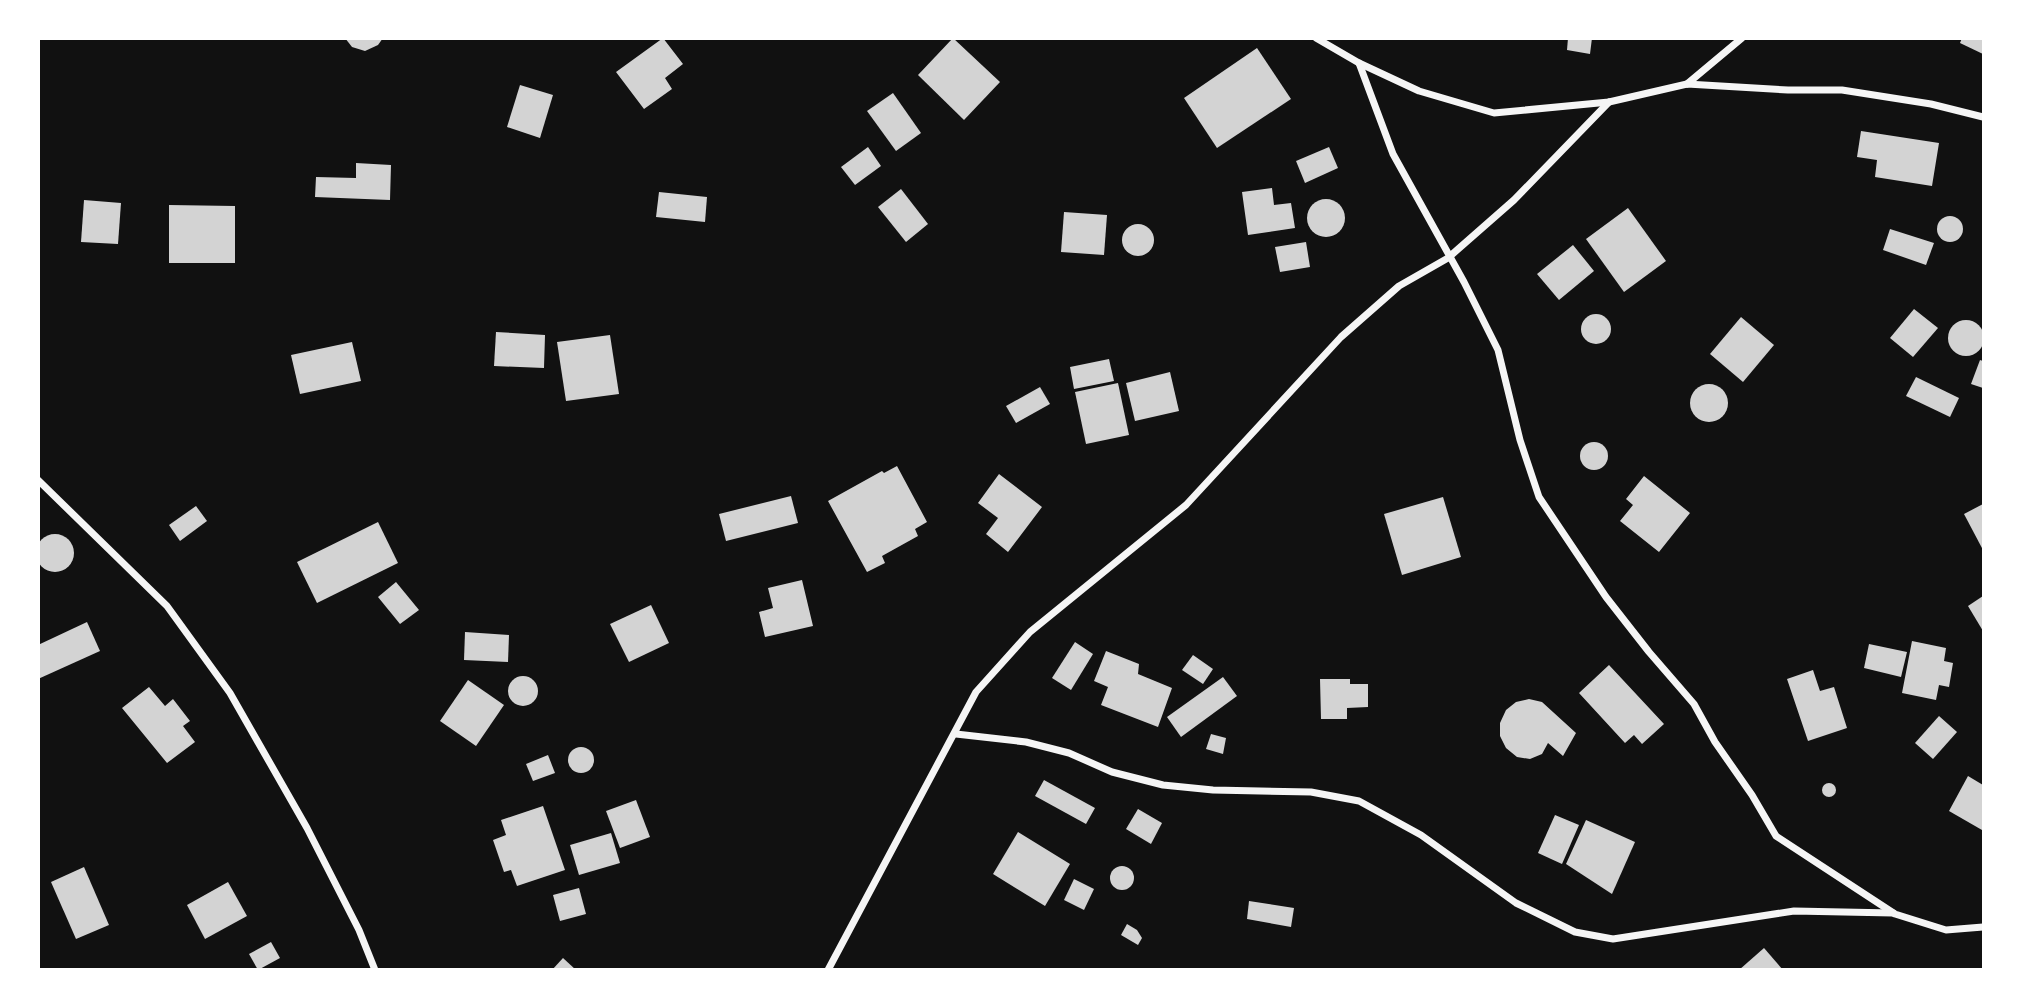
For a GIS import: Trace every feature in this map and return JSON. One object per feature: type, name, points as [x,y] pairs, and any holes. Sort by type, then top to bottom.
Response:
[{"type":"street","points":[[1316,38],[1359,63],[1419,91],[1494,113],[1609,103],[1686,84],[1842,90],[1931,104],[1983,117]]},
{"type":"street","points":[[1686,84],[1742,38]]},
{"type":"street","points":[[1359,63],[1392,154],[1448,258],[1464,282],[1498,350],[1520,440],[1539,497],[1598,586],[1694,704],[1776,836],[1895,914]]},
{"type":"street","points":[[828,970],[976,692],[1030,632],[1186,505],[1341,337],[1399,286],[1448,258],[1514,200],[1609,103]]},
{"type":"street","points":[[38,480],[167,606],[230,693],[307,828],[359,930],[374,970]]},
{"type":"street","points":[[956,734],[1026,742],[1069,753],[1112,772],[1163,785],[1213,790],[1311,792],[1359,801],[1421,835],[1516,903],[1575,932],[1613,939],[1794,911],[1895,914],[1946,930],[1983,927]]},
{"type":"building","points":[[345,38],[383,38],[378,45],[365,51],[352,47]]},
{"type":"building","points":[[663,38],[683,64],[665,78],[672,89],[644,109],[616,72]]},
{"type":"building","points":[[953,38],[1000,82],[964,120],[918,75]]},
{"type":"building","points":[[1568,38],[1592,38],[1590,54],[1567,50]]},
{"type":"building","points":[[1962,38],[1983,38],[1983,54],[1960,43]]},
{"type":"building","points":[[1257,48],[1291,99],[1217,148],[1184,98]]},
{"type":"building","points":[[520,85],[553,95],[540,138],[507,127]]},
{"type":"building","points":[[893,93],[921,133],[896,151],[867,111]]},
{"type":"building","points":[[1861,131],[1939,143],[1932,186],[1875,177],[1877,160],[1857,157]]},
{"type":"building","points":[[868,147],[881,166],[855,185],[841,167]]},
{"type":"building","points":[[1329,147],[1338,168],[1305,183],[1296,161]]},
{"type":"building","points":[[356,163],[391,165],[390,200],[315,197],[316,177],[356,178]]},
{"type":"building","points":[[1272,188],[1274,205],[1291,203],[1295,228],[1248,235],[1242,192]]},
{"type":"building","points":[[901,189],[928,224],[906,242],[878,207]]},
{"type":"building","points":[[659,192],[707,197],[705,222],[656,217]]},
{"type":"building","points":[[1326,199],[1340,204],[1345,218],[1340,232],[1326,237],[1312,232],[1307,218],[1312,204]]},
{"type":"building","points":[[84,200],[121,203],[118,244],[81,242]]},
{"type":"building","points":[[169,205],[235,206],[235,263],[169,263]]},
{"type":"building","points":[[1628,208],[1666,261],[1624,292],[1586,239]]},
{"type":"building","points":[[1064,212],[1107,215],[1104,255],[1061,252]]},
{"type":"building","points":[[1950,216],[1959,220],[1963,229],[1959,238],[1950,242],[1941,238],[1937,229],[1941,220]]},
{"type":"building","points":[[1138,224],[1150,228],[1154,240],[1150,252],[1138,256],[1126,252],[1122,240],[1126,228]]},
{"type":"building","points":[[1890,229],[1934,243],[1926,265],[1883,250]]},
{"type":"building","points":[[1306,242],[1310,267],[1280,272],[1275,247]]},
{"type":"building","points":[[1573,245],[1594,271],[1559,300],[1537,274]]},
{"type":"building","points":[[1914,309],[1938,328],[1913,357],[1890,338]]},
{"type":"building","points":[[1596,314],[1607,318],[1611,329],[1607,340],[1596,344],[1585,340],[1581,329],[1585,318]]},
{"type":"building","points":[[1741,317],[1774,345],[1743,382],[1710,354]]},
{"type":"building","points":[[1966,320],[1979,325],[1984,338],[1979,351],[1966,356],[1953,351],[1948,338],[1953,325]]},
{"type":"building","points":[[496,332],[545,335],[544,368],[494,366]]},
{"type":"building","points":[[610,335],[619,394],[566,401],[557,342]]},
{"type":"building","points":[[352,342],[361,381],[300,394],[291,355]]},
{"type":"building","points":[[1109,359],[1114,381],[1074,389],[1070,367]]},
{"type":"building","points":[[1980,360],[1983,361],[1983,388],[1971,384]]},
{"type":"building","points":[[1170,372],[1179,411],[1135,421],[1126,383]]},
{"type":"building","points":[[1916,377],[1959,398],[1950,417],[1906,396]]},
{"type":"building","points":[[1118,383],[1129,435],[1086,444],[1075,392]]},
{"type":"building","points":[[1709,384],[1722,390],[1728,403],[1722,416],[1709,422],[1696,416],[1690,403],[1696,390]]},
{"type":"building","points":[[1040,387],[1050,404],[1016,423],[1006,406]]},
{"type":"building","points":[[1594,442],[1604,446],[1608,456],[1604,466],[1594,470],[1584,466],[1580,456],[1584,446]]},
{"type":"building","points":[[897,466],[927,522],[915,529],[918,536],[882,556],[885,563],[867,572],[828,501],[882,471],[884,473]]},
{"type":"building","points":[[999,474],[1042,507],[1008,552],[986,534],[998,518],[978,503]]},
{"type":"building","points":[[1644,476],[1690,513],[1659,552],[1620,521],[1633,505],[1626,499]]},
{"type":"building","points":[[791,496],[798,523],[726,541],[719,514]]},
{"type":"building","points":[[1443,497],[1461,557],[1402,575],[1384,514]]},
{"type":"building","points":[[1983,504],[1983,550],[1964,514]]},
{"type":"building","points":[[196,506],[207,521],[180,541],[169,525]]},
{"type":"building","points":[[378,522],[398,563],[317,603],[297,562]]},
{"type":"building","points":[[55,534],[69,539],[74,553],[69,567],[55,572],[41,567],[36,553],[41,539]]},
{"type":"building","points":[[802,580],[813,626],[765,637],[759,612],[773,608],[768,588]]},
{"type":"building","points":[[396,582],[419,610],[400,624],[378,597]]},
{"type":"building","points":[[1983,596],[1983,631],[1968,606]]},
{"type":"building","points":[[651,605],[669,643],[629,662],[610,624]]},
{"type":"building","points":[[87,622],[100,651],[38,679],[38,645]]},
{"type":"building","points":[[465,632],[509,635],[508,662],[464,660]]},
{"type":"building","points":[[1912,641],[1946,648],[1944,661],[1953,663],[1949,687],[1939,685],[1936,700],[1902,693]]},
{"type":"building","points":[[1075,642],[1093,654],[1071,690],[1052,678]]},
{"type":"building","points":[[1869,644],[1907,652],[1901,677],[1864,668]]},
{"type":"building","points":[[1106,651],[1139,664],[1138,674],[1172,688],[1158,727],[1101,705],[1108,687],[1094,681]]},
{"type":"building","points":[[1193,655],[1213,669],[1203,684],[1182,670]]},
{"type":"building","points":[[1609,665],[1664,724],[1642,744],[1634,735],[1625,743],[1579,693]]},
{"type":"building","points":[[1813,670],[1820,691],[1834,687],[1847,728],[1808,741],[1787,679]]},
{"type":"building","points":[[523,676],[529,677],[537,685],[537,697],[529,705],[523,706],[517,705],[509,697],[508,691],[509,685],[517,677]]},
{"type":"building","points":[[1223,677],[1237,696],[1181,737],[1167,717]]},
{"type":"building","points":[[1320,679],[1350,679],[1350,684],[1368,684],[1368,707],[1347,708],[1347,719],[1321,719]]},
{"type":"building","points":[[468,680],[504,705],[476,746],[440,721]]},
{"type":"building","points":[[149,687],[165,706],[173,699],[190,721],[183,726],[195,742],[167,763],[122,708]]},
{"type":"building","points":[[1529,699],[1542,702],[1576,733],[1563,756],[1548,743],[1542,754],[1530,759],[1517,757],[1506,748],[1500,736],[1500,723],[1506,710],[1516,702]]},
{"type":"building","points":[[1939,716],[1957,732],[1933,759],[1915,743]]},
{"type":"building","points":[[1211,734],[1226,738],[1223,754],[1206,749]]},
{"type":"building","points":[[581,747],[590,751],[594,760],[590,769],[581,773],[572,769],[568,760],[572,751]]},
{"type":"building","points":[[548,755],[555,773],[533,781],[526,764]]},
{"type":"building","points":[[1968,776],[1983,785],[1982,830],[1949,811]]},
{"type":"building","points":[[1044,780],[1095,808],[1086,824],[1035,796]]},
{"type":"building","points":[[1826,783],[1832,783],[1836,790],[1832,797],[1826,797],[1822,793],[1822,787]]},
{"type":"building","points":[[636,800],[650,837],[620,848],[606,811]]},
{"type":"building","points":[[543,806],[565,870],[517,886],[511,870],[504,872],[493,840],[506,835],[501,820]]},
{"type":"building","points":[[1138,809],[1162,823],[1151,844],[1126,829]]},
{"type":"building","points":[[1555,815],[1579,825],[1562,864],[1538,853]]},
{"type":"building","points":[[1586,820],[1635,842],[1612,894],[1566,864]]},
{"type":"building","points":[[1018,832],[1070,864],[1045,906],[993,874]]},
{"type":"building","points":[[611,833],[620,863],[579,875],[570,845]]},
{"type":"building","points":[[1122,866],[1133,873],[1134,878],[1127,889],[1122,890],[1111,883],[1110,878],[1117,867]]},
{"type":"building","points":[[84,867],[109,925],[76,939],[51,882]]},
{"type":"building","points":[[1074,879],[1094,889],[1084,910],[1064,900]]},
{"type":"building","points":[[228,882],[247,916],[205,939],[187,905]]},
{"type":"building","points":[[579,888],[586,914],[560,921],[553,895]]},
{"type":"building","points":[[1249,901],[1294,908],[1291,927],[1247,919]]},
{"type":"building","points":[[1127,924],[1137,930],[1142,938],[1138,945],[1121,935]]},
{"type":"building","points":[[271,942],[280,958],[258,970],[249,954]]},
{"type":"building","points":[[1764,948],[1783,970],[1739,970]]},
{"type":"building","points":[[563,958],[576,970],[552,970]]}]
